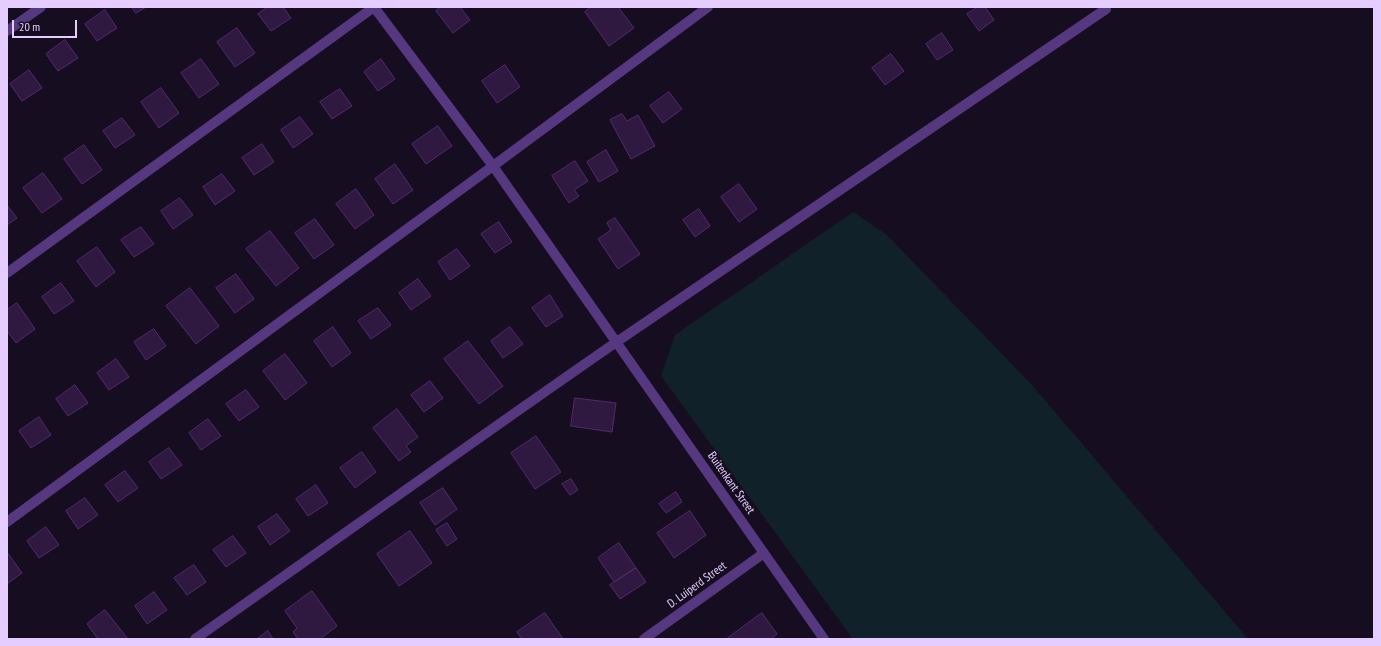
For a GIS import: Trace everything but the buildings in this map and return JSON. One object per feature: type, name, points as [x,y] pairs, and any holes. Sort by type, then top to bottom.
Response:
[{"type":"street","points":[[7,32],[41,7]]},
{"type":"street","points":[[7,273],[374,7]]},
{"type":"street","name":"Buitenkant Street","points":[[374,7],[493,166],[824,639]]},
{"type":"street","points":[[7,522],[708,7]]},
{"type":"street","points":[[195,639],[616,342],[868,169],[996,85],[1106,8],[1105,7]]},
{"type":"street","name":"D. Luiperd Street","points":[[644,639],[764,553]]},
{"type":"shaded area","points":[[853,212],[887,235],[1033,386],[1248,639],[853,639],[661,376],[675,335]]}]
